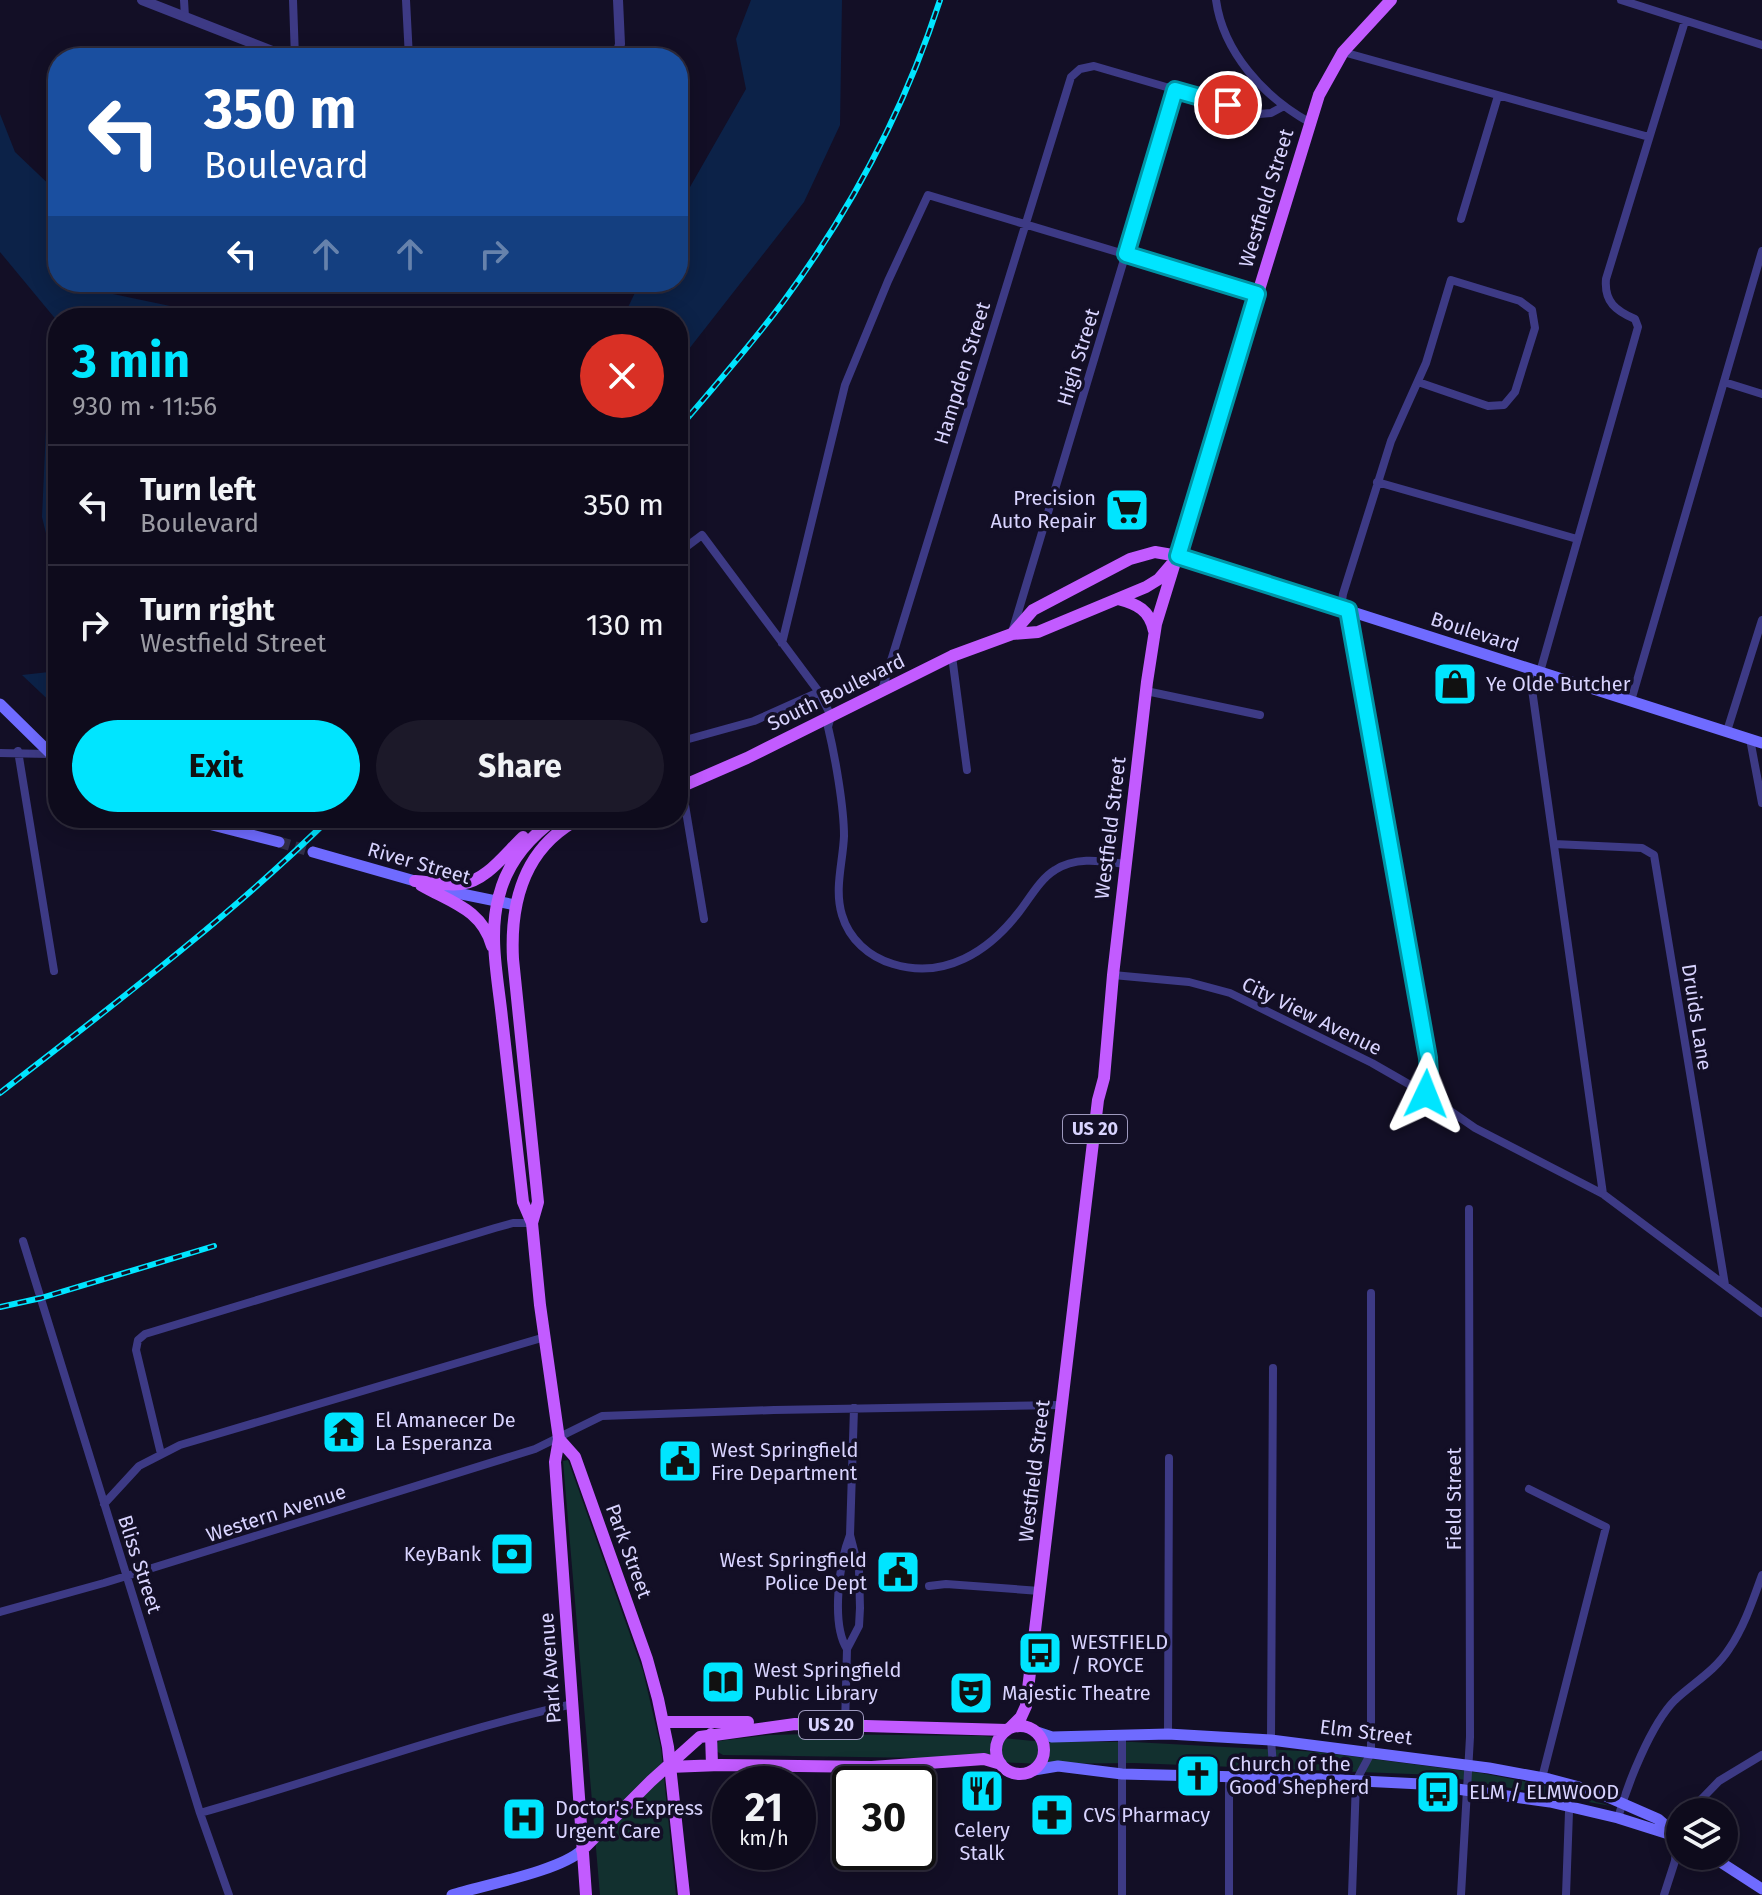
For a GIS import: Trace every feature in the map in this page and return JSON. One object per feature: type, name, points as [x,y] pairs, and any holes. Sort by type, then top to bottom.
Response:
[{"type":"main road","name":"Westfield Street","points":[[1009,1729],[1021,1717],[1026,1706],[1098,1100],[1104,1078],[1113,975],[1154,633],[1309,122],[1326,79],[1343,52],[1391,0]]},
{"type":"main road","name":"South Boulevard","points":[[688,784],[952,656],[1012,634],[1038,632],[1118,599],[1159,579],[1178,556],[1155,552],[1119,564],[1033,610],[1012,634]]},
{"type":"main road","name":"Boulevard","points":[[1178,556],[1756,741]]},
{"type":"main road","points":[[1118,599],[1147,612],[1154,633]]},
{"type":"main road","points":[[0,704],[48,752]]},
{"type":"main road","points":[[224,828],[279,842]]},
{"type":"main road","points":[[415,881],[457,884],[471,881],[485,873],[536,828]]},
{"type":"main road","points":[[497,903],[511,866],[522,849],[545,828]]},
{"type":"main road","points":[[515,905],[536,857],[566,828]]},
{"type":"main road","name":"River Street","points":[[313,852],[497,903],[515,905]]},
{"type":"main road","points":[[415,881],[459,903],[482,924],[491,940],[497,967]]},
{"type":"main road","name":"Park Street","points":[[497,903],[494,938],[523,1202],[532,1223],[559,1439],[575,1457],[647,1659],[663,1722],[684,1895]]},
{"type":"main road","name":"Park Street","points":[[515,905],[512,921],[513,959],[538,1202],[532,1223]]},
{"type":"main road","name":"Park Avenue","points":[[559,1439],[555,1462],[586,1895]]},
{"type":"main road","name":"Westfield Street","points":[[1026,1706],[1034,1730]]},
{"type":"main road","points":[[663,1722],[795,1724]]},
{"type":"main road","name":"US 20","points":[[582,1850],[700,1737],[795,1724],[1009,1729]]},
{"type":"main road","points":[[1034,1730],[1018,1726],[1009,1729],[999,1739],[996,1746],[1006,1770],[1018,1774],[1058,1766],[1122,1774],[1356,1781],[1467,1790],[1570,1806],[1666,1831]]},
{"type":"main road","name":"Elm Street","points":[[1034,1730],[1056,1737],[1168,1734],[1271,1740],[1470,1766],[1570,1784],[1622,1802],[1666,1825]]},
{"type":"main road","name":"US 20","points":[[1034,1730],[1043,1742],[1044,1750],[1034,1770]]},
{"type":"main road","points":[[711,1734],[712,1765]]},
{"type":"main road","name":"US 20","points":[[669,1767],[872,1767],[984,1759],[1001,1764]]},
{"type":"main road","points":[[452,1895],[552,1866],[575,1857],[582,1850]]},
{"type":"main road","points":[[1733,1870],[1762,1889]]},
{"type":"street","points":[[142,0],[266,48]]},
{"type":"street","points":[[184,0],[185,17]]},
{"type":"street","points":[[292,48],[293,0]]},
{"type":"street","points":[[406,0],[408,48]]},
{"type":"street","points":[[618,0],[619,48]]},
{"type":"street","points":[[1216,0],[1220,22],[1229,43],[1260,84],[1284,106],[1309,122]]},
{"type":"street","points":[[1621,0],[1762,45]]},
{"type":"street","points":[[1603,1194],[1554,844],[1535,670],[1577,539],[1638,325],[1635,319],[1611,304],[1606,294],[1606,279],[1685,21]]},
{"type":"street","points":[[1343,52],[1649,137]]},
{"type":"street","name":"Hampden Street","points":[[881,691],[1067,84],[1080,69],[1097,67],[1175,90]]},
{"type":"street","points":[[1175,90],[1259,114],[1271,113],[1284,106]]},
{"type":"street","name":"High Street","points":[[1012,634],[1175,90]]},
{"type":"street","points":[[1461,219],[1498,96]]},
{"type":"street","points":[[782,643],[845,385],[928,195],[1257,294]]},
{"type":"street","points":[[1631,701],[1762,251]]},
{"type":"street","points":[[1418,382],[1495,407],[1509,402],[1517,389],[1535,328],[1532,310],[1520,301],[1451,280],[1418,382],[1396,427],[1377,482],[1345,609],[1428,1058],[1426,1094]]},
{"type":"street","points":[[1724,382],[1762,394]]},
{"type":"street","points":[[1377,482],[1577,539]]},
{"type":"street","points":[[688,546],[702,535],[819,692],[831,716],[828,727],[844,827],[840,905],[845,924],[865,949],[881,959],[915,968],[958,962],[979,952],[997,938],[1044,879],[1055,870],[1087,860],[1126,864]]},
{"type":"street","points":[[1727,731],[1762,620]]},
{"type":"street","points":[[952,656],[967,770]]},
{"type":"street","points":[[1146,691],[1260,715]]},
{"type":"street","points":[[688,739],[754,721],[819,692]]},
{"type":"street","points":[[1756,741],[1762,803]]},
{"type":"street","points":[[0,753],[18,751],[48,757]]},
{"type":"street","points":[[18,751],[54,971]]},
{"type":"street","points":[[687,828],[704,919]]},
{"type":"street","name":"Druids Lane","points":[[1554,844],[1642,848],[1654,855],[1725,1285]]},
{"type":"street","name":"City View Avenue","points":[[1113,975],[1189,982],[1230,993],[1372,1063],[1426,1094],[1475,1128],[1603,1194],[1762,1313]]},
{"type":"street","name":"Field Street","points":[[1461,1895],[1470,1766],[1469,1209]]},
{"type":"street","points":[[161,1454],[136,1350],[138,1340],[145,1334],[495,1228],[513,1223],[532,1223]]},
{"type":"street","name":"Bliss Street","points":[[23,1241],[200,1813],[229,1895]]},
{"type":"street","points":[[1352,1895],[1356,1781],[1371,1753],[1371,1293]]},
{"type":"street","points":[[104,1504],[133,1470],[161,1454],[203,1437],[545,1337]]},
{"type":"street","points":[[1273,1368],[1271,1740],[1274,1778]]},
{"type":"street","name":"Western Avenue","points":[[0,1612],[535,1449],[609,1415],[1061,1405]]},
{"type":"street","points":[[847,1649],[856,1636],[860,1617],[859,1570],[850,1535],[854,1408]]},
{"type":"street","points":[[1168,1734],[1169,1458]]},
{"type":"street","points":[[1529,1489],[1606,1527],[1542,1778]]},
{"type":"street","points":[[845,1726],[847,1649],[839,1629],[841,1561],[850,1535]]},
{"type":"street","points":[[1618,1818],[1622,1802],[1663,1715],[1677,1698],[1710,1672],[1730,1648],[1762,1575]]},
{"type":"street","points":[[929,1586],[946,1584],[1040,1591]]},
{"type":"street","points":[[200,1813],[430,1742],[573,1704]]},
{"type":"street","points":[[1122,1735],[1122,1895]]},
{"type":"street","points":[[1703,1798],[1719,1781],[1762,1755]]},
{"type":"street","points":[[1229,1777],[1229,1895]]},
{"type":"street","points":[[1566,1895],[1570,1784]]},
{"type":"street","points":[[1664,1895],[1672,1870]]},
{"type":"green space","points":[[568,1460],[643,1671],[661,1748],[676,1895],[600,1895],[563,1461]]},
{"type":"green space","points":[[809,1734],[983,1736],[1043,1742],[1133,1742],[1319,1752],[1481,1773],[1543,1785],[1611,1806],[1437,1775],[1134,1763],[1040,1764],[922,1758],[723,1755],[716,1751],[719,1741]]},
{"type":"water","points":[[751,0],[842,0],[840,125],[804,202],[688,350],[688,308],[628,308],[635,292],[688,292],[688,190],[746,89],[736,39]]},
{"type":"water","points":[[0,114],[15,152],[48,183],[48,292],[111,292],[180,308],[48,310],[0,252]]},
{"type":"water","points":[[48,383],[48,541],[42,517]]},
{"type":"water","points":[[48,672],[48,700],[22,675]]},
{"type":"tunnel","points":[[279,842],[313,852]]},
{"type":"railway","points":[[688,417],[770,318],[831,231],[893,119],[940,0]]},
{"type":"railway","points":[[0,1093],[210,926],[319,828]]},
{"type":"railway","points":[[0,1307],[41,1298],[214,1246]]},
{"type":"place","name":"Precision Auto Repair","points":[[1127,510]]},
{"type":"place","name":"Ye Olde Butcher","points":[[1455,684]]},
{"type":"place","name":"El Amanecer De La Esperanza","points":[[344,1432]]},
{"type":"place","name":"West Springfield Fire Department","points":[[680,1461]]},
{"type":"place","name":"KeyBank","points":[[512,1554]]},
{"type":"place","name":"West Springfield Police Dept","points":[[898,1572]]},
{"type":"place","name":"WESTFIELD / ROYCE","points":[[1040,1653]]},
{"type":"place","name":"West Springfield Public Library","points":[[723,1682]]},
{"type":"place","name":"Majestic Theatre","points":[[971,1693]]},
{"type":"place","name":"Church of the Good Shepherd","points":[[1198,1776]]},
{"type":"place","name":"Celery Stalk","points":[[982,1791]]},
{"type":"place","name":"ELM / ELMWOOD","points":[[1438,1792]]},
{"type":"place","name":"CVS Pharmacy","points":[[1052,1815]]},
{"type":"place","name":"Doctor's Express Urgent Care","points":[[524,1819]]},
{"type":"route","points":[[1228,105],[1175,90],[1126,254],[1257,294],[1178,556],[1348,610],[1428,1058],[1426,1094]]}]
